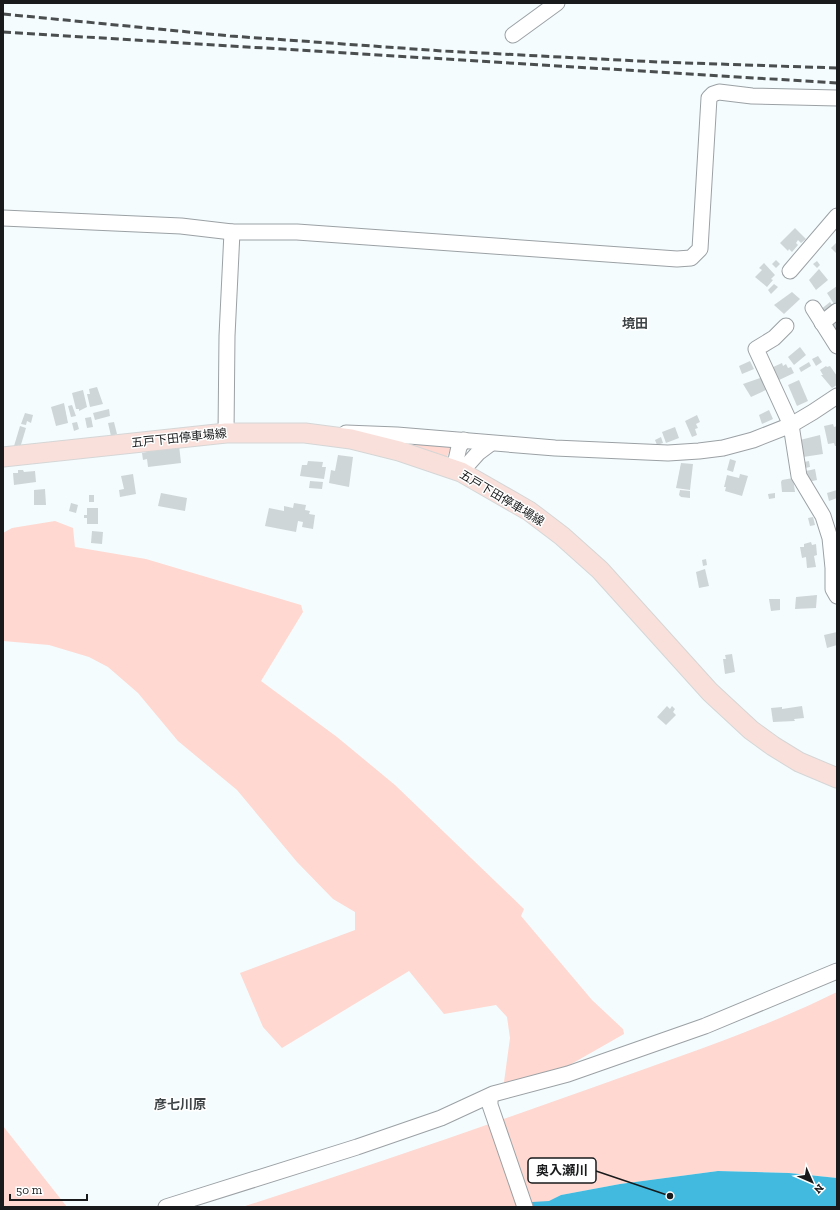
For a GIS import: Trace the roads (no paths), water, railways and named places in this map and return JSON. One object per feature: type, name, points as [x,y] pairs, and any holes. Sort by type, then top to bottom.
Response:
[{"type":"main road","name":"五戸下田停車場線","points":[[3,457],[226,433],[305,433],[330,436],[399,451],[458,471],[529,511],[562,536],[600,570],[710,692],[751,730],[799,762],[837,778]]},
{"type":"street","points":[[514,35],[557,3]]},
{"type":"street","points":[[3,218],[181,226],[232,232],[296,232],[677,259],[691,258],[700,249],[709,98],[713,94],[719,92],[752,96],[837,98]]},
{"type":"street","points":[[790,271],[837,216]]},
{"type":"street","points":[[226,433],[227,336],[232,232]]},
{"type":"street","points":[[813,308],[837,346]]},
{"type":"street","points":[[822,323],[837,311]]},
{"type":"street","points":[[786,326],[774,338],[756,349],[791,424],[799,476],[822,516],[830,538],[833,568],[833,589],[837,596]]},
{"type":"street","points":[[330,436],[352,432],[464,440],[490,444],[660,453],[691,452],[723,448],[753,440],[791,424],[837,396]]},
{"type":"street","points":[[458,471],[459,447],[464,440]]},
{"type":"street","points":[[458,471],[490,444]]},
{"type":"street","points":[[166,1207],[434,1121],[705,1026],[837,971]]},
{"type":"street","points":[[490,1101],[525,1207]]},
{"type":"water","points":[[718,1171],[789,1173],[837,1178],[837,1207],[518,1207],[532,1202],[549,1201],[561,1195],[620,1184]]},
{"type":"railway","points":[[3,14],[230,36],[443,51],[658,62],[837,68]]},
{"type":"railway","points":[[3,32],[837,83]]},
{"type":"place","name":"奥入瀬川","points":[[670,1196]]},
{"type":"district","name":"境田","points":[[635,323]]},
{"type":"district","name":"彦七川原","points":[[180,1104]]}]
